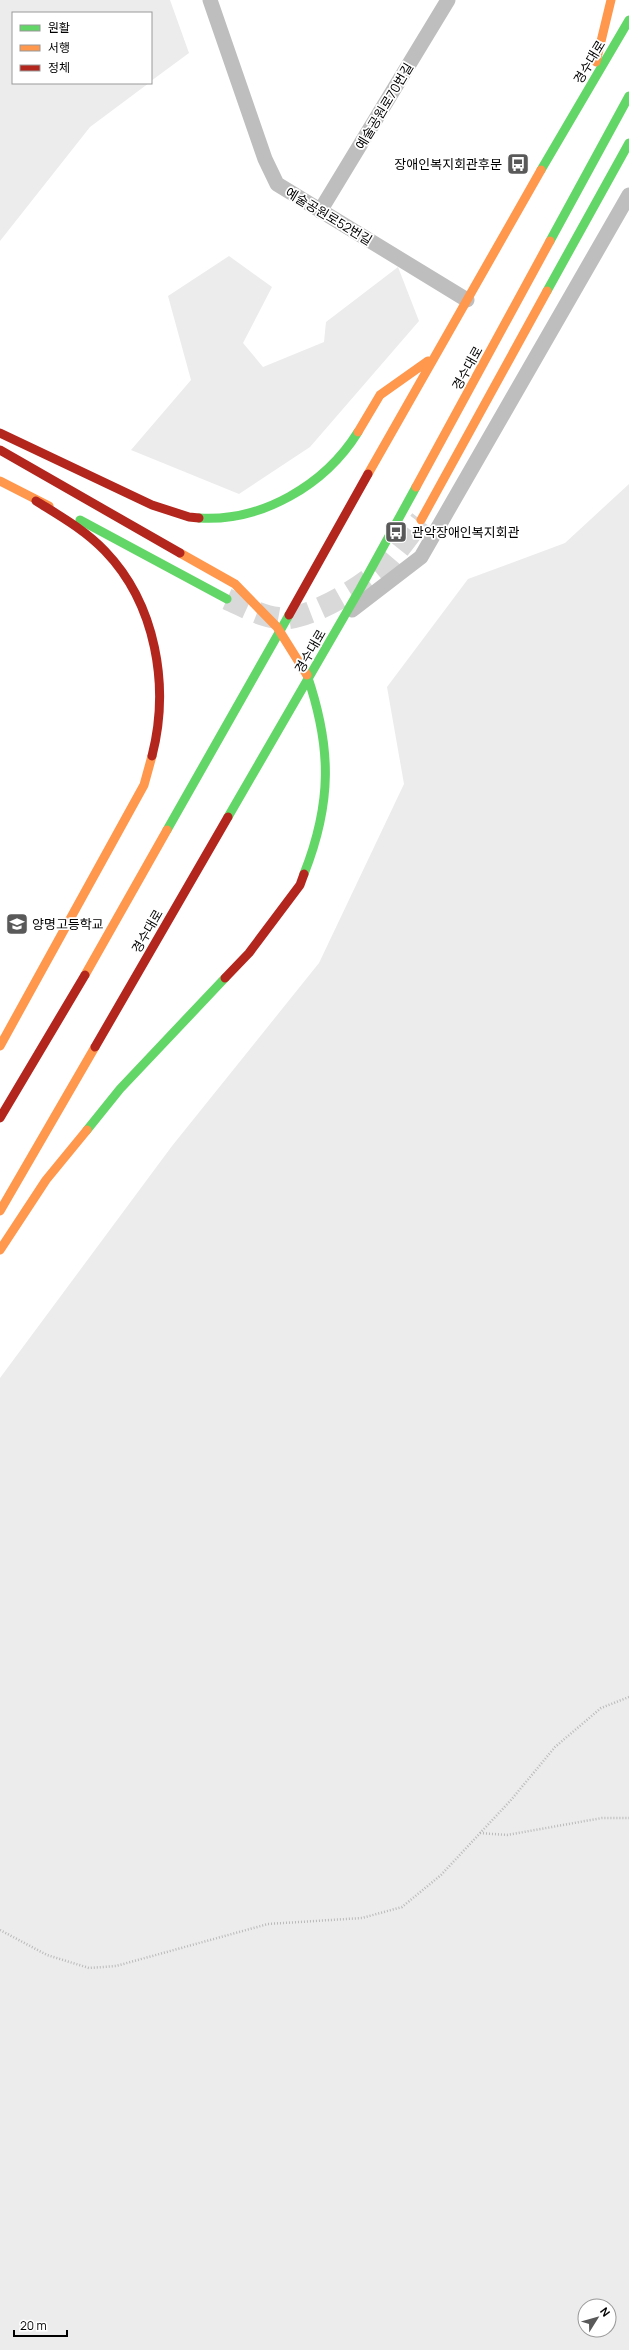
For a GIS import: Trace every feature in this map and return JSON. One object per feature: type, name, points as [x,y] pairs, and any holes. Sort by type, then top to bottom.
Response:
[{"type":"main road","points":[[590,85],[611,0]]},
{"type":"main road","name":"경수대로","points":[[0,1118],[73,997],[434,356],[629,20]]},
{"type":"main road","name":"경수대로","points":[[0,1211],[346,614],[626,107],[629,96]]},
{"type":"main road","points":[[421,520],[629,143]]},
{"type":"main road","points":[[0,433],[152,504],[189,517],[218,519],[247,515],[285,500],[319,475],[346,451],[380,395],[434,356]]},
{"type":"main road","points":[[0,450],[235,584],[277,626],[306,671],[319,709],[326,753],[326,801],[317,841],[300,885],[249,953],[120,1089],[46,1180],[0,1250]]},
{"type":"main road","points":[[0,481],[36,501],[87,535],[117,566],[136,594],[151,633],[158,667],[160,710],[156,743],[144,785],[0,1046]]},
{"type":"main road","points":[[36,501],[95,527],[226,599]]},
{"type":"street","name":"예술공원로52번길","points":[[210,0],[271,175],[277,184],[467,300]]},
{"type":"street","name":"예술공원로70번길","points":[[320,211],[448,0]]},
{"type":"street","points":[[346,614],[421,558],[629,196]]},
{"type":"path","points":[[0,1930],[47,1955],[89,1968],[116,1966],[268,1924],[362,1918],[402,1907],[441,1875],[555,1747],[602,1708],[629,1697]]},
{"type":"path","points":[[480,1833],[507,1835],[602,1818],[629,1818]]},
{"type":"shaded area","points":[[0,0],[170,0],[189,53],[152,80],[152,12],[12,12],[12,84],[148,84],[90,127],[0,241]]},
{"type":"shaded area","points":[[229,256],[272,287],[243,343],[263,367],[324,342],[326,322],[398,267],[419,321],[310,447],[239,494],[131,450],[191,380],[168,296]]},
{"type":"shaded area","points":[[629,484],[629,2350],[0,2350],[0,1378],[172,1146],[319,963],[404,784],[387,687],[468,579],[565,543]]},
{"type":"tunnel","points":[[227,599],[258,613],[278,618],[290,618],[320,608],[352,591],[378,572],[396,553],[421,520]]},
{"type":"traffic: fast","points":[[541,170],[629,20]]},
{"type":"traffic: fast","points":[[550,241],[629,96]]},
{"type":"traffic: fast","points":[[547,291],[629,143]]},
{"type":"traffic: fast","points":[[199,518],[223,518],[246,514],[268,507],[290,496],[310,484],[328,468],[344,451],[358,432]]},
{"type":"traffic: fast","points":[[228,817],[360,589],[416,487]]},
{"type":"traffic: fast","points":[[80,520],[227,599]]},
{"type":"traffic: fast","points":[[167,830],[289,615]]},
{"type":"traffic: fast","points":[[304,874],[320,823],[324,799],[325,775],[321,727],[307,675]]},
{"type":"traffic: fast","points":[[87,1130],[120,1089],[225,978]]},
{"type":"traffic: slow","points":[[596,62],[611,0]]},
{"type":"traffic: slow","points":[[368,474],[541,170]]},
{"type":"traffic: slow","points":[[416,487],[550,241]]},
{"type":"traffic: slow","points":[[421,520],[547,291]]},
{"type":"traffic: slow","points":[[358,432],[380,395],[428,361]]},
{"type":"traffic: slow","points":[[0,481],[49,506]]},
{"type":"traffic: slow","points":[[180,553],[235,584],[277,627],[307,675]]},
{"type":"traffic: slow","points":[[0,1046],[144,785],[152,756]]},
{"type":"traffic: slow","points":[[85,975],[167,830]]},
{"type":"traffic: slow","points":[[0,1211],[95,1047]]},
{"type":"traffic: slow","points":[[0,1250],[46,1180],[87,1130]]},
{"type":"traffic: jam","points":[[0,433],[152,505],[189,517],[199,518]]},
{"type":"traffic: jam","points":[[0,450],[180,553]]},
{"type":"traffic: jam","points":[[289,615],[368,474]]},
{"type":"traffic: jam","points":[[36,501],[72,524],[97,543],[122,572],[136,596],[147,621],[154,647],[158,674],[159,702],[157,729],[152,756]]},
{"type":"traffic: jam","points":[[95,1047],[228,817]]},
{"type":"traffic: jam","points":[[225,978],[249,953],[300,885],[304,874]]},
{"type":"traffic: jam","points":[[0,1118],[85,975]]},
{"type":"place","name":"장애인복지회관후문","points":[[518,164]]},
{"type":"place","name":"관악장애인복지회관","points":[[396,532]]},
{"type":"place","name":"양명고등학교","points":[[17,924]]}]
